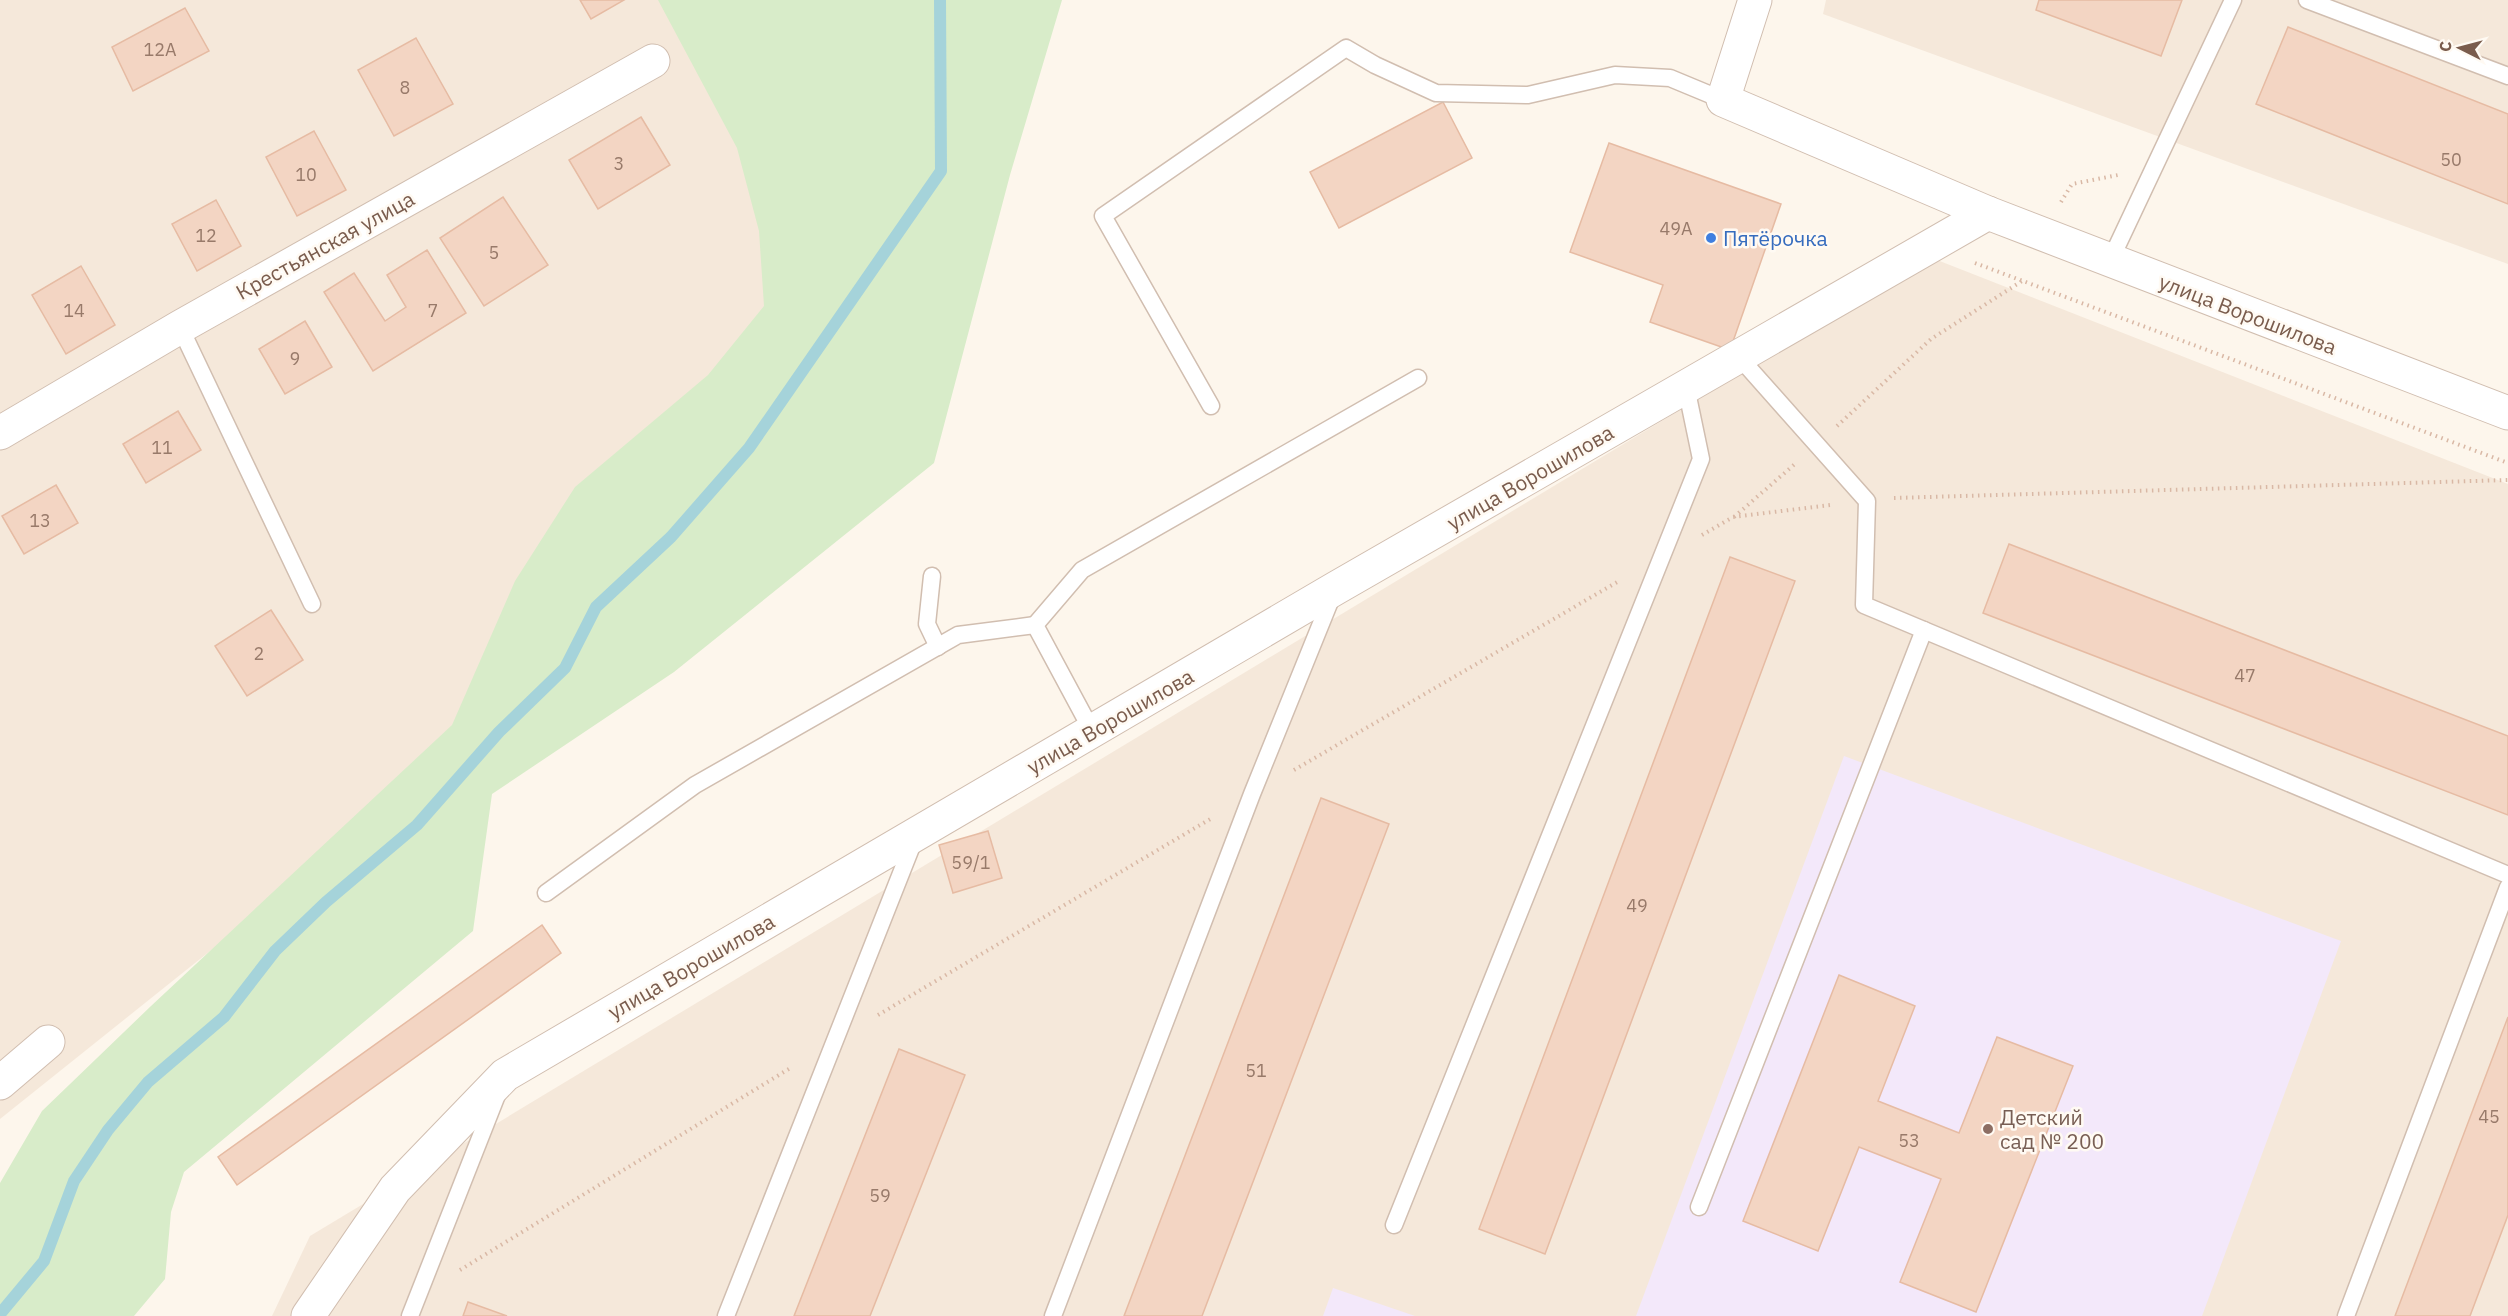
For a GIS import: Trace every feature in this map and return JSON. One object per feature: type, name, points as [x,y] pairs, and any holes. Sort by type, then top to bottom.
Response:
[{"type":"street","points":[[1722,100],[1755,0]]},
{"type":"street","name":"Крестьянская улица","points":[[0,433],[180,327],[653,61]]},
{"type":"street","name":"улица Ворошилова","points":[[1722,100],[1988,213],[2508,413]]},
{"type":"street","name":"улица Ворошилова","points":[[308,1316],[395,1189],[505,1075],[1336,588],[1988,213]]},
{"type":"street","points":[[0,1083],[48,1042]]},
{"type":"lane","points":[[2110,261],[2233,0]]},
{"type":"lane","points":[[2307,0],[2508,76]]},
{"type":"lane","points":[[1211,406],[1102,216],[1346,48],[1436,93],[1528,95],[1615,75],[1670,78],[1722,100]]},
{"type":"lane","points":[[180,327],[312,604]]},
{"type":"lane","points":[[1739,357],[1867,501],[1864,605],[2508,875]]},
{"type":"lane","points":[[546,893],[695,785],[958,635],[1035,625],[1082,570],[1418,378]]},
{"type":"lane","points":[[1394,1225],[1701,459],[1686,387]]},
{"type":"lane","points":[[932,576],[927,624],[938,647]]},
{"type":"lane","points":[[1053,1316],[1252,794],[1336,588]]},
{"type":"lane","points":[[1035,625],[1092,731]]},
{"type":"lane","points":[[1699,1207],[1924,630]]},
{"type":"lane","points":[[726,1316],[916,835]]},
{"type":"lane","points":[[2346,1316],[2508,887]]},
{"type":"lane","points":[[410,1316],[505,1075]]},
{"type":"path","points":[[2058,208],[2073,184],[2154,168]]},
{"type":"path","points":[[1733,518],[1931,339],[2022,281],[2508,463]]},
{"type":"shaded area","points":[[0,0],[678,0],[839,304],[435,771],[0,1119]]},
{"type":"shaded area","points":[[1826,0],[2508,0],[2508,264],[1823,14]]},
{"type":"shaded area","points":[[1932,258],[2508,484],[2508,1316],[272,1316],[310,1236]]},
{"type":"shaded area","name":"Детский сад № 200","points":[[1844,756],[2341,941],[2202,1316],[1636,1316]]},
{"type":"shaded area","points":[[1333,1288],[1415,1316],[1323,1316]]},
{"type":"green space","points":[[658,0],[1062,0],[1010,175],[934,463],[674,672],[492,794],[473,931],[184,1172],[171,1212],[165,1279],[134,1316],[0,1316],[0,1183],[42,1111],[452,725],[515,581],[575,487],[708,375],[764,306],[759,231],[737,148]]},
{"type":"building","points":[[580,0],[624,0],[591,19]]},
{"type":"building","points":[[2039,0],[2182,0],[2161,56],[2036,10]]},
{"type":"building","points":[[185,8],[209,51],[133,91],[112,47]]},
{"type":"building","points":[[2288,27],[2508,114],[2508,204],[2256,104]]},
{"type":"building","points":[[416,38],[453,104],[394,136],[358,70]]},
{"type":"building","points":[[1443,102],[1472,158],[1339,228],[1310,172]]},
{"type":"building","points":[[641,117],[670,165],[598,209],[569,160]]},
{"type":"building","points":[[314,131],[346,190],[297,216],[266,157]]},
{"type":"building","points":[[1609,143],[1781,204],[1730,350],[1650,322],[1663,285],[1570,252]]},
{"type":"building","points":[[503,197],[548,265],[484,306],[440,238]]},
{"type":"building","points":[[216,200],[241,246],[197,271],[172,224]]},
{"type":"building","points":[[427,250],[466,313],[373,371],[324,292],[354,273],[385,321],[406,307],[387,275]]},
{"type":"building","points":[[81,266],[115,325],[66,354],[32,295]]},
{"type":"building","points":[[305,321],[332,367],[285,394],[259,349]]},
{"type":"building","points":[[178,411],[201,450],[146,483],[123,444]]},
{"type":"building","points":[[56,485],[78,523],[24,554],[2,516]]},
{"type":"building","points":[[2009,544],[2508,736],[2508,815],[1983,613]]},
{"type":"building","points":[[1730,557],[1795,581],[1545,1254],[1479,1229]]},
{"type":"building","points":[[271,610],[303,660],[247,696],[215,646]]},
{"type":"building","points":[[1321,798],[1389,824],[1202,1316],[1124,1316]]},
{"type":"building","points":[[988,831],[1002,878],[953,893],[939,845]]},
{"type":"building","points":[[542,925],[561,953],[237,1185],[218,1157]]},
{"type":"building","points":[[1839,975],[1915,1006],[1878,1101],[1959,1133],[1997,1037],[2073,1066],[1976,1312],[1900,1282],[1941,1179],[1859,1147],[1818,1251],[1743,1221]]},
{"type":"building","points":[[2508,1017],[2508,1215],[2470,1316],[2395,1316]]},
{"type":"building","points":[[899,1049],[965,1075],[870,1316],[794,1316]]},
{"type":"building","points":[[468,1302],[507,1316],[463,1316]]},
{"type":"waterway","points":[[0,1314],[44,1261],[74,1181],[108,1130],[148,1082],[224,1017],[275,951],[326,902],[417,825],[499,732],[565,668],[596,607],[671,537],[749,448],[941,171],[940,0]]},
{"type":"place","name":"Пятёрочка","points":[[1711,238]]},
{"type":"place","name":"Детский сад № 200","points":[[1988,1129]]}]
